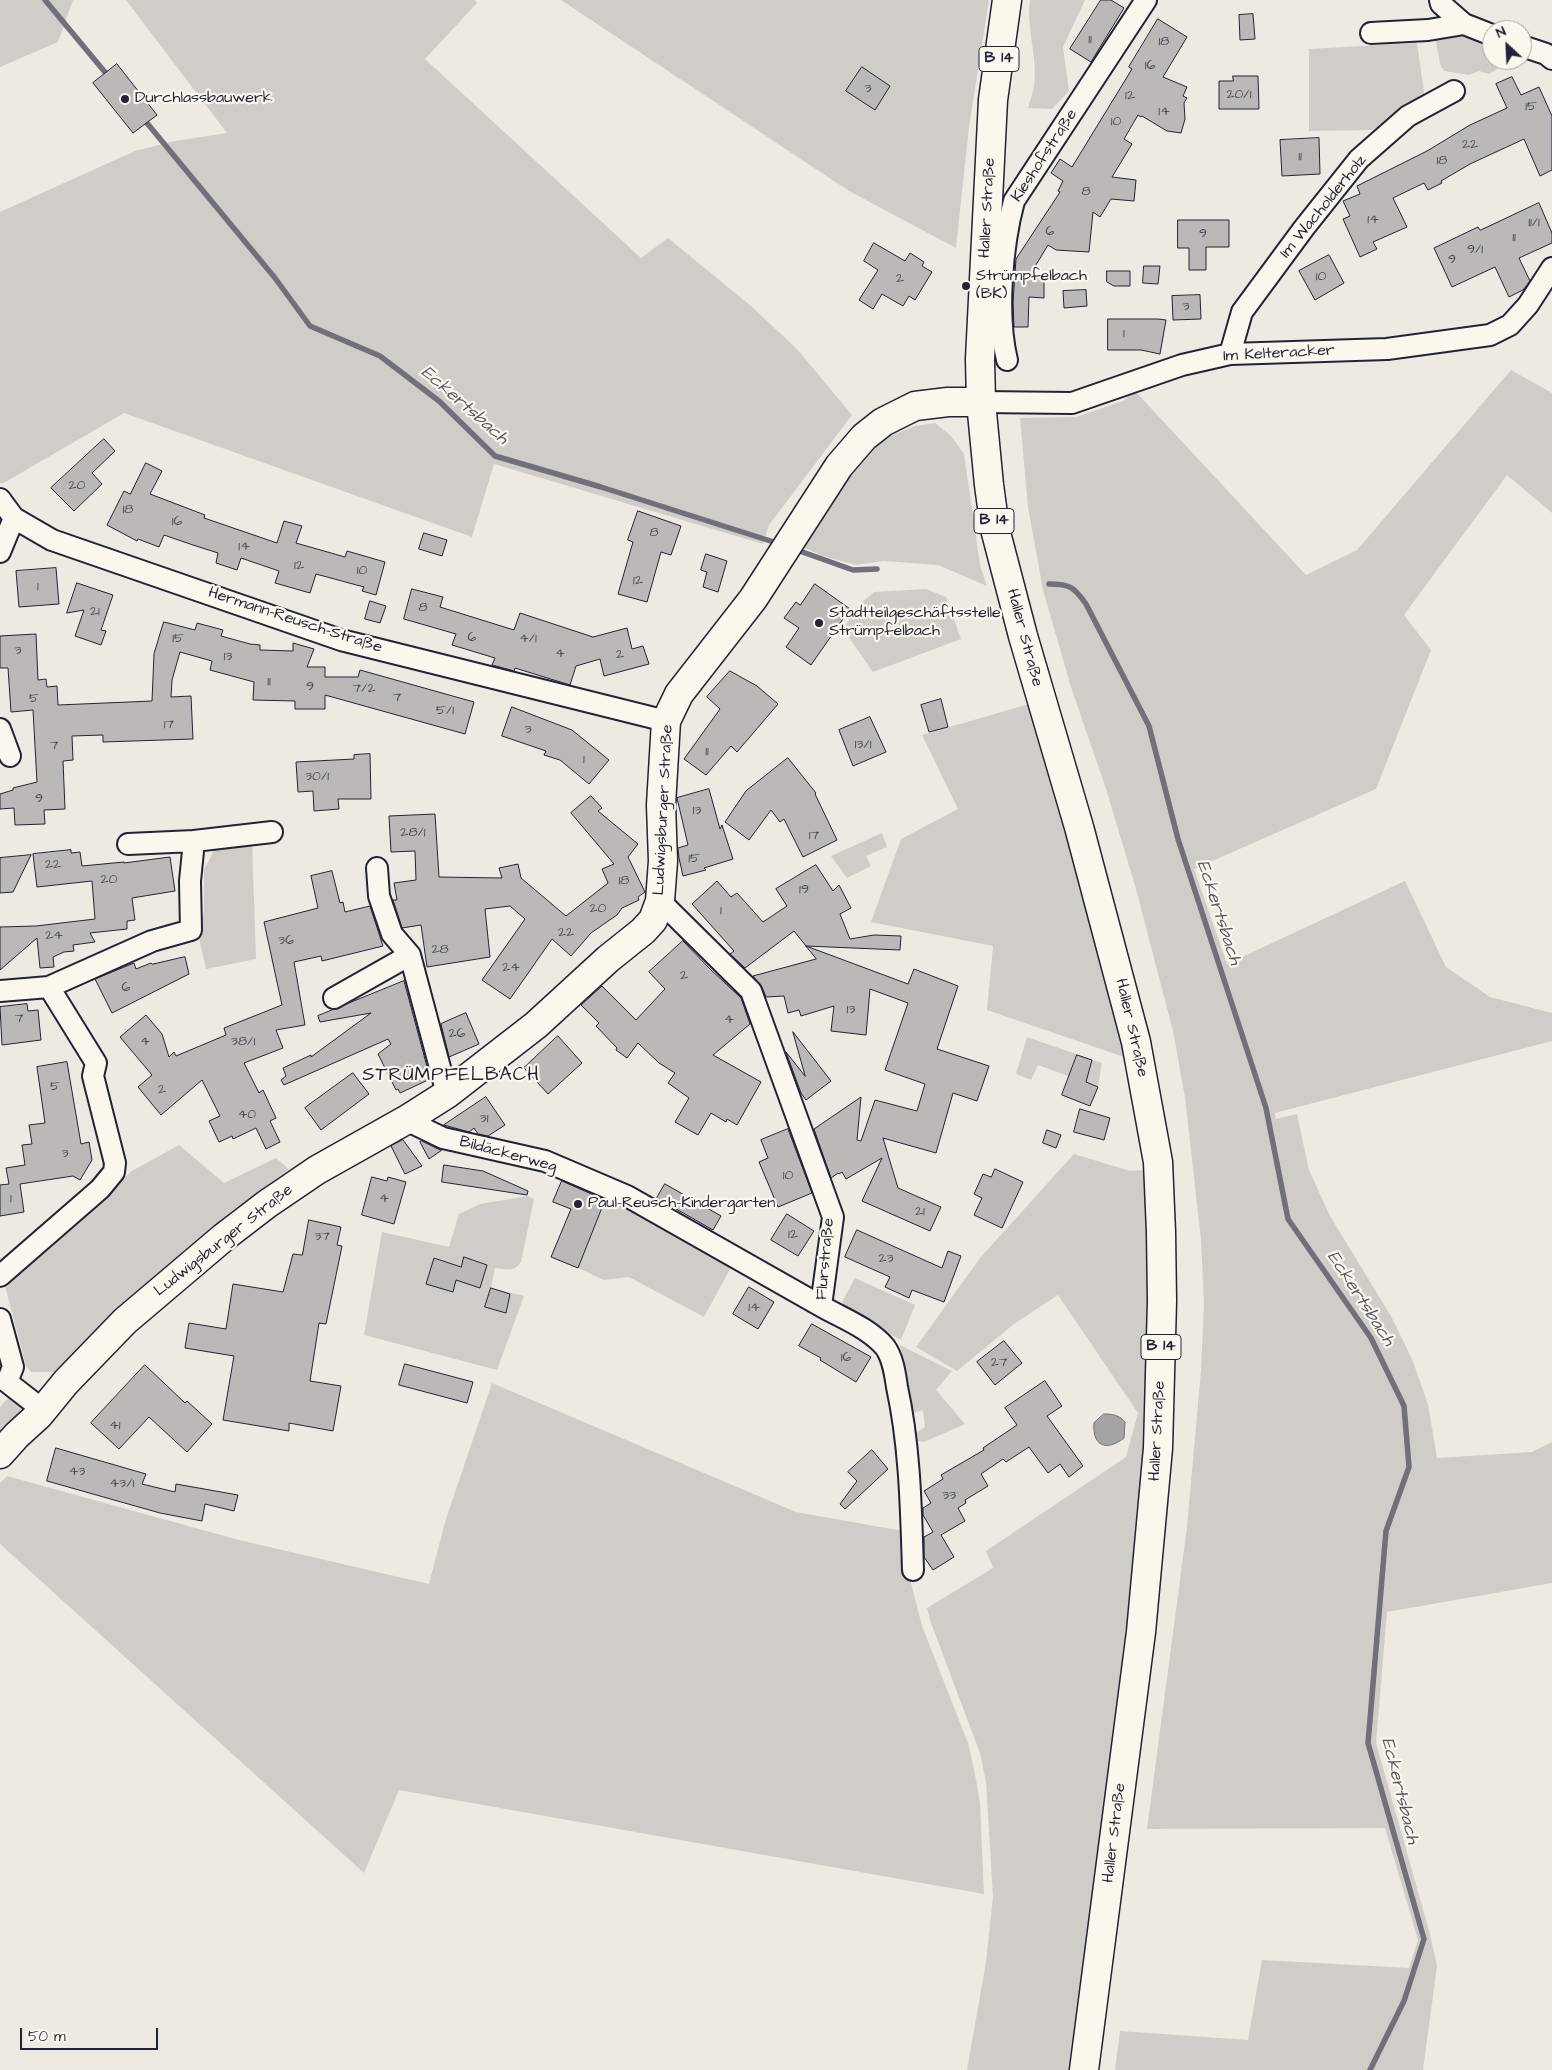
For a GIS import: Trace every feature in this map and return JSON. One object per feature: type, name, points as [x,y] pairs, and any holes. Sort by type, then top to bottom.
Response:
[{"type":"main road","name":"Haller Straße","points":[[1007,0],[993,100],[980,359],[981,402],[988,484],[995,529],[1023,636],[1079,827],[1134,1033],[1158,1162],[1162,1301],[1158,1448],[1141,1632],[1084,2070]]},
{"type":"main road","name":"Ludwigsburger Straße","points":[[0,1454],[37,1417],[66,1382],[126,1321],[224,1237],[267,1204],[317,1170],[406,1120],[447,1094],[536,1025],[608,959],[643,931],[653,920],[660,901],[663,861],[662,805],[666,721],[679,694],[753,599],[839,466],[864,436],[883,422],[915,406],[948,402],[981,402]]},
{"type":"main road","name":"Ludwigsburger Straße","points":[[0,1470],[25,1440],[37,1417]]},
{"type":"street","name":"Kieshofstraße","points":[[1007,360],[1002,339],[1003,268],[1009,219],[1014,201],[1146,0]]},
{"type":"street","points":[[1440,0],[1441,4],[1464,24],[1482,31]]},
{"type":"street","points":[[1371,33],[1428,30],[1464,24]]},
{"type":"street","points":[[1532,49],[1546,54],[1552,59]]},
{"type":"street","name":"Im Wacholderholz","points":[[1230,354],[1242,312],[1304,228],[1360,159],[1408,116],[1454,91]]},
{"type":"street","name":"Im Kelteracker","points":[[981,402],[1072,403],[1182,365],[1230,354],[1387,349],[1490,335],[1510,325],[1528,305],[1552,268]]},
{"type":"street","name":"Hermann-Reusch-Straße","points":[[0,499],[14,518],[52,540],[341,640],[666,721]]},
{"type":"street","points":[[0,552],[14,518]]},
{"type":"street","points":[[0,729],[10,756]]},
{"type":"street","points":[[128,844],[194,841],[272,832]]},
{"type":"street","points":[[0,991],[49,987],[152,941],[191,930],[190,881],[194,841]]},
{"type":"street","points":[[377,868],[379,896],[392,934],[410,955],[447,1094]]},
{"type":"street","name":"Flurstraße","points":[[660,901],[751,991],[833,1217],[821,1306],[877,1338],[886,1350],[893,1367],[910,1469],[913,1570]]},
{"type":"street","points":[[334,998],[410,955]]},
{"type":"street","points":[[0,1276],[100,1189],[114,1172],[115,1163],[93,1076],[96,1063],[49,987]]},
{"type":"street","name":"Bildäckerweg","points":[[406,1120],[443,1138],[545,1161],[627,1196],[821,1306]]},
{"type":"street","points":[[0,1319],[13,1367],[7,1382],[37,1417]]},
{"type":"shaded area","points":[[0,0],[73,0],[58,42],[0,67]]},
{"type":"shaded area","points":[[126,0],[475,0],[477,3],[425,59],[641,258],[668,238],[751,306],[797,349],[852,415],[769,525],[763,544],[494,464],[472,537],[124,413],[2,484],[0,482],[0,212],[135,151],[175,141],[227,133]]},
{"type":"shaded area","points":[[561,0],[989,0],[969,127],[956,248],[849,191]]},
{"type":"shaded area","points":[[1030,0],[1085,0],[1063,47],[1069,91],[1052,109],[1028,108],[1034,89],[1035,75],[1029,11]]},
{"type":"shaded area","points":[[1465,36],[1482,42],[1482,70],[1496,70],[1489,74],[1479,71],[1469,75],[1444,71],[1440,64],[1435,37]]},
{"type":"shaded area","points":[[1417,43],[1425,99],[1373,130],[1309,131],[1309,49]]},
{"type":"shaded area","points":[[1511,370],[1552,393],[1552,513],[1507,475],[1404,615],[1431,650],[1376,789],[1194,869],[1227,964],[1405,881],[1446,967],[1490,997],[1552,1013],[1552,1041],[1275,1113],[1276,1119],[1297,1114],[1309,1170],[1330,1216],[1391,1316],[1412,1359],[1428,1404],[1437,1458],[1532,1452],[1552,1442],[1552,1583],[1387,1612],[1376,1743],[1430,1934],[1437,1966],[1423,2070],[1115,2070],[1120,2031],[1248,2040],[1262,1960],[1409,1968],[1418,1940],[1385,1828],[1147,1829],[1187,1527],[1201,1370],[1204,1304],[1201,1240],[1185,1097],[1173,1031],[1136,889],[1106,789],[1071,687],[1043,590],[1028,507],[1020,418],[1076,417],[1123,401],[1135,391],[1306,575],[1357,550]]},
{"type":"shaded area","points":[[935,423],[951,436],[964,454],[980,565],[987,586],[938,565],[884,561],[856,565],[823,556],[798,545],[851,471],[872,447],[893,435],[915,426]]},
{"type":"shaded area","points":[[926,589],[946,597],[961,639],[873,672],[843,629],[860,604],[874,592]]},
{"type":"shaded area","points":[[1029,704],[1112,983],[1130,1059],[987,1010],[993,946],[871,922],[901,839],[958,809],[922,735]]},
{"type":"shaded area","points":[[882,833],[887,847],[866,856],[871,866],[847,878],[831,856]]},
{"type":"shaded area","points":[[252,840],[256,959],[206,969],[198,934],[204,912],[204,870],[216,846]]},
{"type":"shaded area","points":[[1027,1037],[1102,1063],[1098,1087],[1038,1065],[1031,1080],[1016,1074]]},
{"type":"shaded area","points":[[179,1145],[224,1183],[276,1158],[289,1169],[229,1213],[139,1290],[54,1372],[31,1372],[26,1366],[4,1282],[132,1171]]},
{"type":"shaded area","points":[[1074,1154],[1130,1171],[1147,1170],[1153,1400],[1128,1622],[1070,2070],[967,2070],[986,1962],[993,1897],[986,1782],[980,1753],[927,1608],[993,1568],[986,1551],[1126,1457],[1138,1413],[1058,1295],[1014,1324],[957,1371],[916,1347],[980,1258]]},
{"type":"shaded area","points":[[528,1196],[534,1199],[521,1262],[512,1269],[495,1268],[491,1288],[524,1296],[497,1370],[364,1335],[382,1232],[449,1247],[459,1214],[480,1204]]},
{"type":"shaded area","points":[[606,1198],[628,1204],[734,1262],[704,1317],[629,1277],[604,1280],[578,1268]]},
{"type":"shaded area","points":[[855,1278],[915,1305],[901,1340],[843,1307],[843,1300]]},
{"type":"shaded area","points":[[900,1345],[952,1371],[936,1390],[965,1424],[924,1442],[914,1440],[912,1436],[925,1427],[923,1410],[913,1413]]},
{"type":"shaded area","points":[[492,1383],[796,1512],[903,1531],[910,1579],[922,1626],[968,1743],[975,1774],[980,1803],[984,1894],[399,1790],[364,1873],[0,1544],[0,1483],[7,1476],[239,1540],[429,1584],[445,1522]]},
{"type":"shaded area","points":[[9,1397],[21,1401],[22,1413],[17,1423],[0,1439],[0,1407]]},
{"type":"shaded area","points":[[1104,1414],[1116,1415],[1125,1422],[1124,1438],[1111,1445],[1098,1442],[1095,1437],[1094,1423]]},
{"type":"building","points":[[1101,0],[1111,0],[1124,8],[1091,62],[1070,49]]},
{"type":"building","points":[[1253,14],[1255,39],[1240,40],[1239,15]]},
{"type":"building","points":[[1158,19],[1187,37],[1163,77],[1187,87],[1183,96],[1187,98],[1184,103],[1185,119],[1181,133],[1167,131],[1138,115],[1124,139],[1132,144],[1112,177],[1136,180],[1134,201],[1111,199],[1100,217],[1093,212],[1089,252],[1056,250],[1048,245],[1028,278],[1044,278],[1044,298],[1029,297],[1028,327],[1014,327],[1013,302],[1016,259],[1060,192],[1058,191],[1063,181],[1051,173],[1060,159],[1072,167],[1132,69],[1129,67]]},
{"type":"building","name":"Durchlassbauwerk","points":[[117,64],[157,115],[133,133],[93,83]]},
{"type":"building","points":[[862,67],[890,86],[875,110],[846,91]]},
{"type":"building","points":[[1233,76],[1258,76],[1259,109],[1219,109],[1219,81],[1233,81]]},
{"type":"building","points":[[1512,77],[1521,95],[1539,87],[1552,116],[1552,170],[1540,176],[1524,139],[1470,164],[1428,190],[1424,183],[1393,198],[1407,227],[1373,242],[1377,249],[1360,257],[1343,219],[1350,216],[1343,201],[1360,194],[1357,186],[1427,151],[1470,125],[1507,108],[1496,84]]},
{"type":"building","points":[[1319,138],[1320,174],[1282,176],[1280,140]]},
{"type":"building","points":[[1539,203],[1552,233],[1552,243],[1519,258],[1530,281],[1523,290],[1509,297],[1495,267],[1452,287],[1434,248],[1478,227],[1480,230]]},
{"type":"building","points":[[1178,220],[1229,220],[1229,247],[1206,247],[1206,270],[1189,270],[1189,248],[1178,248]]},
{"type":"building","points":[[874,243],[905,261],[910,253],[924,262],[922,266],[932,272],[915,300],[909,296],[903,306],[882,294],[873,309],[859,300],[878,270],[864,261]]},
{"type":"building","points":[[1329,255],[1344,283],[1315,300],[1299,271]]},
{"type":"building","points":[[1144,266],[1160,266],[1158,284],[1143,283]]},
{"type":"building","points":[[1107,271],[1130,271],[1130,286],[1114,286],[1107,282]]},
{"type":"building","points":[[1086,290],[1087,306],[1064,308],[1063,291]]},
{"type":"building","points":[[1200,295],[1201,319],[1173,320],[1172,296]]},
{"type":"building","points":[[1108,319],[1166,320],[1160,354],[1141,350],[1108,350]]},
{"type":"building","points":[[104,439],[115,451],[92,473],[102,484],[74,511],[51,488]]},
{"type":"building","points":[[146,463],[162,471],[150,494],[205,515],[204,518],[277,543],[284,521],[302,526],[296,543],[345,557],[347,551],[385,562],[376,595],[362,591],[364,587],[316,574],[310,593],[275,583],[279,571],[241,558],[237,570],[216,563],[218,553],[164,535],[159,547],[138,539],[137,541],[107,525],[124,491],[130,494]]},
{"type":"building","points":[[638,511],[681,526],[671,555],[661,552],[647,602],[618,594],[633,542],[628,540]]},
{"type":"building","points":[[424,533],[447,540],[442,556],[419,549]]},
{"type":"building","points":[[706,554],[727,561],[718,592],[703,587],[707,572],[701,570]]},
{"type":"building","points":[[56,568],[59,604],[19,607],[16,571]]},
{"type":"building","points":[[77,583],[113,595],[101,630],[106,631],[101,645],[75,636],[84,610],[67,613]]},
{"type":"building","points":[[815,584],[850,609],[811,665],[786,647],[799,628],[784,618],[796,602],[800,605]]},
{"type":"building","points":[[412,589],[443,597],[440,607],[514,630],[520,613],[593,637],[627,628],[632,649],[643,646],[649,664],[604,676],[600,659],[576,666],[570,685],[515,668],[514,671],[492,665],[495,658],[452,645],[456,634],[404,619]]},
{"type":"building","points":[[370,601],[386,606],[380,623],[365,619]]},
{"type":"building","points":[[164,622],[195,630],[197,623],[223,630],[221,636],[260,645],[260,650],[293,651],[293,643],[314,649],[307,667],[325,667],[325,677],[358,677],[360,670],[474,702],[465,734],[325,695],[325,709],[295,709],[295,701],[253,700],[254,682],[210,670],[212,661],[180,652],[172,680],[171,697],[191,696],[193,739],[103,742],[103,735],[72,736],[73,760],[63,761],[65,809],[44,810],[45,824],[15,825],[14,808],[0,809],[0,794],[13,790],[13,788],[37,782],[33,710],[11,712],[8,668],[0,668],[0,636],[36,634],[38,680],[46,679],[47,687],[57,686],[58,705],[152,701],[154,654]]},
{"type":"building","points":[[730,671],[757,686],[778,704],[737,752],[731,746],[706,775],[684,759],[720,709],[707,697]]},
{"type":"building","points":[[941,699],[948,727],[929,732],[921,705]]},
{"type":"building","points":[[512,707],[572,730],[609,760],[589,784],[560,760],[544,755],[546,751],[502,736]]},
{"type":"building","points":[[870,717],[886,752],[853,766],[839,730]]},
{"type":"building","points":[[370,754],[371,799],[338,799],[339,809],[314,811],[313,791],[298,792],[296,762],[354,759],[354,755]]},
{"type":"building","points":[[788,758],[816,793],[837,840],[803,857],[784,819],[780,822],[771,810],[749,840],[725,822],[746,791]]},
{"type":"building","points":[[709,789],[720,829],[722,825],[733,859],[704,868],[706,870],[683,876],[678,848],[688,845],[677,798]]},
{"type":"building","points":[[591,796],[602,808],[598,811],[638,844],[628,857],[645,892],[638,897],[639,900],[622,908],[617,915],[591,933],[571,956],[552,939],[510,999],[482,980],[525,919],[510,906],[485,909],[490,957],[427,967],[421,925],[402,928],[393,900],[397,900],[394,883],[416,880],[415,851],[391,852],[389,816],[435,814],[439,877],[502,878],[499,868],[518,864],[521,878],[566,916],[608,883],[602,869],[614,864],[571,813]]},
{"type":"building","points":[[71,850],[71,853],[80,852],[82,866],[170,857],[175,891],[132,898],[135,920],[127,921],[127,929],[90,933],[95,942],[73,945],[74,951],[64,952],[53,957],[54,967],[40,968],[37,938],[0,970],[0,927],[36,926],[95,919],[92,881],[37,887],[33,854]]},
{"type":"building","points":[[31,855],[13,892],[0,893],[0,858]]},
{"type":"building","points":[[816,865],[833,891],[839,885],[851,908],[840,914],[850,939],[874,935],[901,936],[900,950],[806,946],[794,931],[745,968],[730,954],[734,951],[692,904],[717,881],[731,897],[737,893],[763,922],[787,906],[776,889]]},
{"type":"building","points":[[332,871],[340,903],[343,902],[345,912],[370,906],[383,946],[322,961],[321,956],[294,962],[305,1025],[276,1030],[283,1048],[244,1063],[259,1093],[263,1090],[276,1118],[270,1121],[280,1142],[266,1149],[256,1128],[233,1139],[232,1136],[219,1142],[209,1121],[220,1116],[202,1080],[161,1115],[138,1087],[152,1075],[120,1037],[146,1015],[162,1034],[169,1057],[174,1052],[176,1056],[226,1035],[224,1028],[282,1005],[264,922],[318,908],[311,876]]},
{"type":"building","points":[[683,941],[741,998],[750,1024],[713,1055],[761,1082],[737,1125],[727,1119],[726,1122],[711,1113],[698,1135],[675,1122],[689,1098],[668,1083],[675,1073],[659,1063],[638,1043],[627,1058],[616,1050],[617,1048],[596,1026],[599,1023],[581,1005],[602,986],[636,1020],[665,989],[649,972]]},
{"type":"building","points":[[806,946],[908,984],[914,969],[958,986],[937,1049],[989,1066],[977,1101],[953,1093],[936,1153],[883,1138],[898,1188],[941,1207],[930,1231],[862,1201],[882,1158],[846,1179],[842,1172],[831,1178],[814,1129],[861,1097],[857,1140],[861,1141],[875,1100],[917,1111],[925,1084],[885,1070],[908,1003],[870,989],[866,1035],[831,1031],[834,1006],[801,1016],[799,1010],[788,1013],[784,996],[766,997],[762,987],[753,976],[816,959]]},
{"type":"building","points":[[185,957],[189,974],[112,1013],[95,979],[134,963],[136,969],[151,963]]},
{"type":"building","points":[[404,981],[429,1074],[426,1076],[428,1080],[400,1093],[398,1089],[396,1090],[378,1054],[391,1044],[388,1039],[284,1085],[281,1080],[286,1076],[283,1068],[311,1055],[311,1057],[371,1013],[320,1022],[318,1016]]},
{"type":"building","points":[[27,1004],[28,1011],[38,1010],[41,1040],[2,1045],[0,1007]]},
{"type":"building","points":[[466,1013],[479,1044],[449,1057],[441,1024]]},
{"type":"building","points":[[793,1032],[831,1081],[806,1100],[801,1093],[786,1052],[805,1076]]},
{"type":"building","points":[[558,1036],[582,1063],[548,1094],[524,1068]]},
{"type":"building","points":[[1077,1055],[1092,1060],[1086,1082],[1098,1087],[1090,1106],[1062,1095]]},
{"type":"building","points":[[67,1062],[81,1144],[89,1142],[92,1160],[80,1180],[73,1176],[20,1184],[24,1212],[0,1216],[0,1185],[9,1184],[6,1168],[25,1165],[22,1145],[32,1144],[29,1125],[45,1123],[37,1067]]},
{"type":"building","points":[[353,1073],[369,1094],[321,1130],[305,1108]]},
{"type":"building","points":[[486,1097],[505,1125],[488,1136],[478,1134],[474,1128],[469,1132],[444,1125]]},
{"type":"building","points":[[1080,1109],[1110,1118],[1104,1140],[1074,1132]]},
{"type":"building","points":[[788,1129],[812,1193],[778,1207],[759,1162],[768,1158],[761,1140]]},
{"type":"building","points":[[1047,1130],[1061,1135],[1056,1148],[1043,1143]]},
{"type":"building","points":[[403,1140],[422,1166],[405,1174],[391,1146]]},
{"type":"building","points":[[422,1141],[442,1150],[429,1159],[420,1142]]},
{"type":"building","points":[[444,1165],[483,1171],[528,1191],[527,1195],[442,1182]]},
{"type":"building","points":[[995,1169],[1023,1182],[1002,1228],[974,1215],[982,1198],[974,1194],[983,1174],[991,1177]]},
{"type":"building","points":[[372,1177],[387,1181],[388,1177],[406,1182],[394,1224],[362,1215]]},
{"type":"building","points":[[562,1181],[605,1200],[578,1268],[551,1257],[571,1209],[553,1202]]},
{"type":"building","points":[[665,1184],[721,1216],[713,1230],[657,1198]]},
{"type":"building","points":[[787,1214],[814,1231],[798,1256],[771,1240]]},
{"type":"building","points":[[309,1220],[341,1227],[337,1245],[342,1246],[326,1324],[319,1323],[310,1381],[341,1386],[333,1431],[289,1423],[289,1431],[223,1420],[234,1356],[185,1348],[189,1323],[226,1329],[233,1284],[283,1292],[293,1254],[302,1255]]},
{"type":"building","points":[[857,1230],[942,1268],[948,1251],[961,1256],[944,1302],[912,1290],[909,1298],[885,1287],[890,1277],[845,1257]]},
{"type":"building","points":[[464,1257],[487,1265],[480,1288],[456,1280],[453,1292],[426,1284],[434,1258],[461,1267]]},
{"type":"building","points":[[749,1287],[774,1302],[758,1329],[733,1314]]},
{"type":"building","points":[[491,1288],[510,1294],[506,1313],[485,1307]]},
{"type":"building","points":[[812,1324],[871,1357],[856,1382],[820,1360],[821,1358],[799,1346]]},
{"type":"building","points":[[1004,1341],[1022,1363],[995,1385],[977,1362]]},
{"type":"building","points":[[405,1364],[473,1382],[467,1403],[399,1385]]},
{"type":"building","points":[[145,1365],[185,1403],[187,1401],[212,1424],[187,1452],[149,1417],[119,1449],[91,1423]]},
{"type":"building","points":[[1045,1381],[1062,1406],[1047,1416],[1083,1466],[1069,1477],[1060,1464],[1048,1473],[1029,1447],[1006,1462],[1003,1459],[981,1474],[988,1486],[965,1500],[966,1503],[958,1508],[965,1521],[941,1535],[954,1557],[933,1570],[924,1557],[924,1537],[933,1532],[923,1515],[923,1508],[931,1503],[924,1491],[943,1479],[941,1475],[984,1450],[983,1448],[1017,1425],[1005,1408]]},
{"type":"building","points":[[56,1448],[146,1474],[142,1484],[175,1492],[176,1484],[238,1495],[234,1511],[205,1504],[202,1521],[160,1513],[47,1481]]},
{"type":"building","points":[[872,1450],[888,1469],[845,1509],[840,1504],[857,1481],[848,1472]]},
{"type":"waterway","name":"Eckertsbach","points":[[45,0],[109,77]]},
{"type":"waterway","name":"Eckertsbach","points":[[142,117],[275,278],[310,326],[380,356],[439,401],[495,456],[601,487],[780,544]]},
{"type":"waterway","name":"Eckertsbach","points":[[794,549],[853,570],[877,569]]},
{"type":"waterway","name":"Eckertsbach","points":[[1049,584],[1067,586],[1075,590],[1086,604],[1149,726],[1178,839],[1266,1108],[1288,1219],[1371,1338],[1404,1406],[1409,1467],[1386,1531],[1368,1743],[1424,1939],[1404,2001],[1370,2070]]},
{"type":"place","name":"Durchlassbauwerk","points":[[125,99]]},
{"type":"place","name":"Strümpfelbach (BK)","points":[[966,286]]},
{"type":"place","name":"Stadtteilgeschäftsstelle Strümpfelbach","points":[[819,623]]},
{"type":"place","name":"Paul-Reusch-Kindergarten","points":[[578,1204]]},
{"type":"district","name":"STRÜMPFELBACH","points":[[451,1076]]}]
